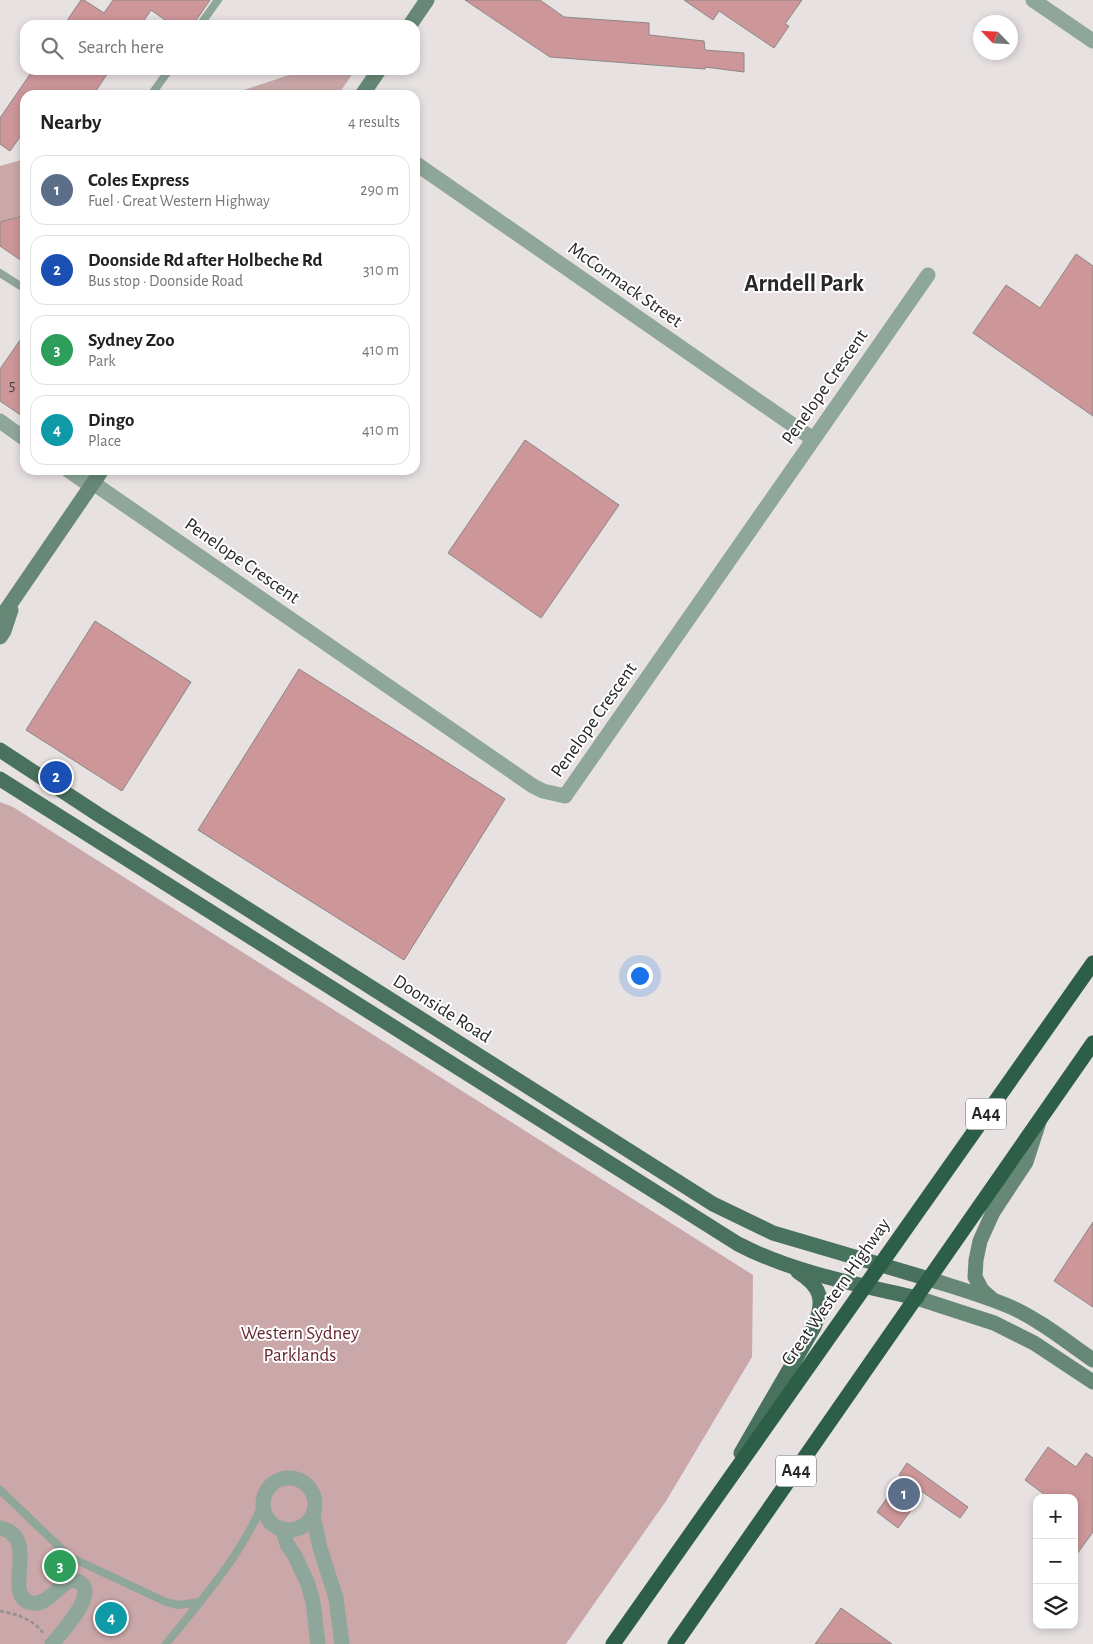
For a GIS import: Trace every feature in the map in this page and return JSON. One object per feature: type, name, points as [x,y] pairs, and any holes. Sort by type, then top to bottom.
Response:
[{"type":"highway","name":"Great Western Highway","points":[[613,1644],[1093,963]]},
{"type":"highway","name":"A44","points":[[675,1644],[1093,1043]]},
{"type":"main road","points":[[413,20],[427,0]]},
{"type":"main road","points":[[365,90],[376,75]]},
{"type":"main road","points":[[0,619],[95,480]]},
{"type":"main road","points":[[0,637],[4,631],[14,599]]},
{"type":"main road","name":"Doonside Road","points":[[0,750],[99,815],[713,1204],[773,1233],[929,1279]]},
{"type":"main road","points":[[0,779],[738,1244],[759,1255],[790,1267],[917,1298],[994,1323],[1034,1343],[1093,1382]]},
{"type":"main road","points":[[0,785],[17,790]]},
{"type":"main road","points":[[992,1300],[982,1290],[974,1277],[980,1241],[993,1212],[1026,1162],[1039,1122]]},
{"type":"main road","points":[[725,1484],[744,1447],[814,1327],[819,1314],[820,1300],[816,1286],[804,1275],[790,1267]]},
{"type":"main road","points":[[929,1279],[992,1300],[1034,1319],[1093,1360]]},
{"type":"street","points":[[1033,0],[1093,41]]},
{"type":"street","name":"McCormack Street","points":[[420,166],[813,439]]},
{"type":"street","name":"Penelope Crescent","points":[[95,480],[533,786],[543,791],[565,796],[928,275]]},
{"type":"street","points":[[0,421],[20,435]]},
{"type":"street","points":[[82,475],[95,480]]},
{"type":"street","points":[[285,1478],[295,1479],[308,1486],[314,1495],[313,1515],[309,1522],[297,1529],[283,1530],[271,1524],[266,1516],[263,1508],[264,1498],[268,1489],[275,1482],[285,1478]]},
{"type":"street","points":[[313,1515],[320,1548],[336,1598],[342,1644]]},
{"type":"street","points":[[0,1528],[10,1532],[17,1543],[12,1584],[15,1593],[23,1600],[32,1604],[41,1602],[72,1580],[82,1585],[85,1593],[82,1605],[49,1641]]},
{"type":"street","points":[[283,1530],[287,1544],[295,1556],[308,1584],[314,1609],[318,1644]]},
{"type":"lane","points":[[204,20],[218,0]]},
{"type":"lane","points":[[155,90],[165,75]]},
{"type":"lane","points":[[0,273],[20,286]]},
{"type":"lane","points":[[0,1490],[70,1557],[166,1602],[178,1605],[200,1602]]},
{"type":"lane","points":[[166,1644],[200,1602],[239,1546],[259,1512],[264,1498]]},
{"type":"path","points":[[0,1611],[30,1621],[39,1628],[49,1641]]},
{"type":"green space","points":[[289,75],[352,75],[341,90],[244,90]]},
{"type":"green space","points":[[20,160],[20,216],[0,222],[0,166]]},
{"type":"green space","name":"Western Sydney Parklands","points":[[0,802],[13,807],[753,1275],[752,1357],[666,1501],[566,1644],[0,1644]]},
{"type":"building","points":[[81,0],[104,13],[113,0],[210,0],[196,20],[165,20],[151,10],[144,20],[67,20]]},
{"type":"building","points":[[465,0],[540,0],[564,17],[649,23],[649,35],[704,41],[705,50],[744,53],[744,72],[705,67],[705,69],[550,57]]},
{"type":"building","points":[[684,0],[802,0],[785,24],[789,26],[774,48],[719,11],[713,20]]},
{"type":"building","points":[[30,75],[107,75],[96,90],[20,90],[20,137],[10,151],[0,144],[0,118]]},
{"type":"building","points":[[20,216],[20,260],[0,246],[0,222]]},
{"type":"building","points":[[1076,254],[1093,266],[1093,416],[973,333],[1006,285],[1040,308]]},
{"type":"building","points":[[20,340],[20,415],[0,401],[0,369]]},
{"type":"building","points":[[525,440],[619,505],[541,618],[448,553]]},
{"type":"building","points":[[95,621],[191,682],[122,791],[26,730]]},
{"type":"building","points":[[299,669],[505,799],[404,960],[198,830]]},
{"type":"building","points":[[1093,1222],[1093,1307],[1054,1281]]},
{"type":"building","points":[[1048,1447],[1076,1467],[1086,1453],[1093,1458],[1093,1532],[1078,1553],[1078,1494],[1044,1494],[1025,1480]]},
{"type":"building","points":[[907,1463],[968,1507],[960,1518],[914,1486],[902,1502],[912,1509],[898,1528],[877,1512],[902,1477],[899,1475]]},
{"type":"building","points":[[841,1608],[892,1644],[815,1644]]},
{"type":"place","name":"Doonside Rd after Holbeche Rd","points":[[56,777]]},
{"type":"place","name":"Coles Express","points":[[904,1494]]},
{"type":"place","name":"Sydney Zoo","points":[[60,1566]]},
{"type":"place","name":"Dingo","points":[[111,1618]]},
{"type":"district","name":"Arndell Park","points":[[804,284]]}]
